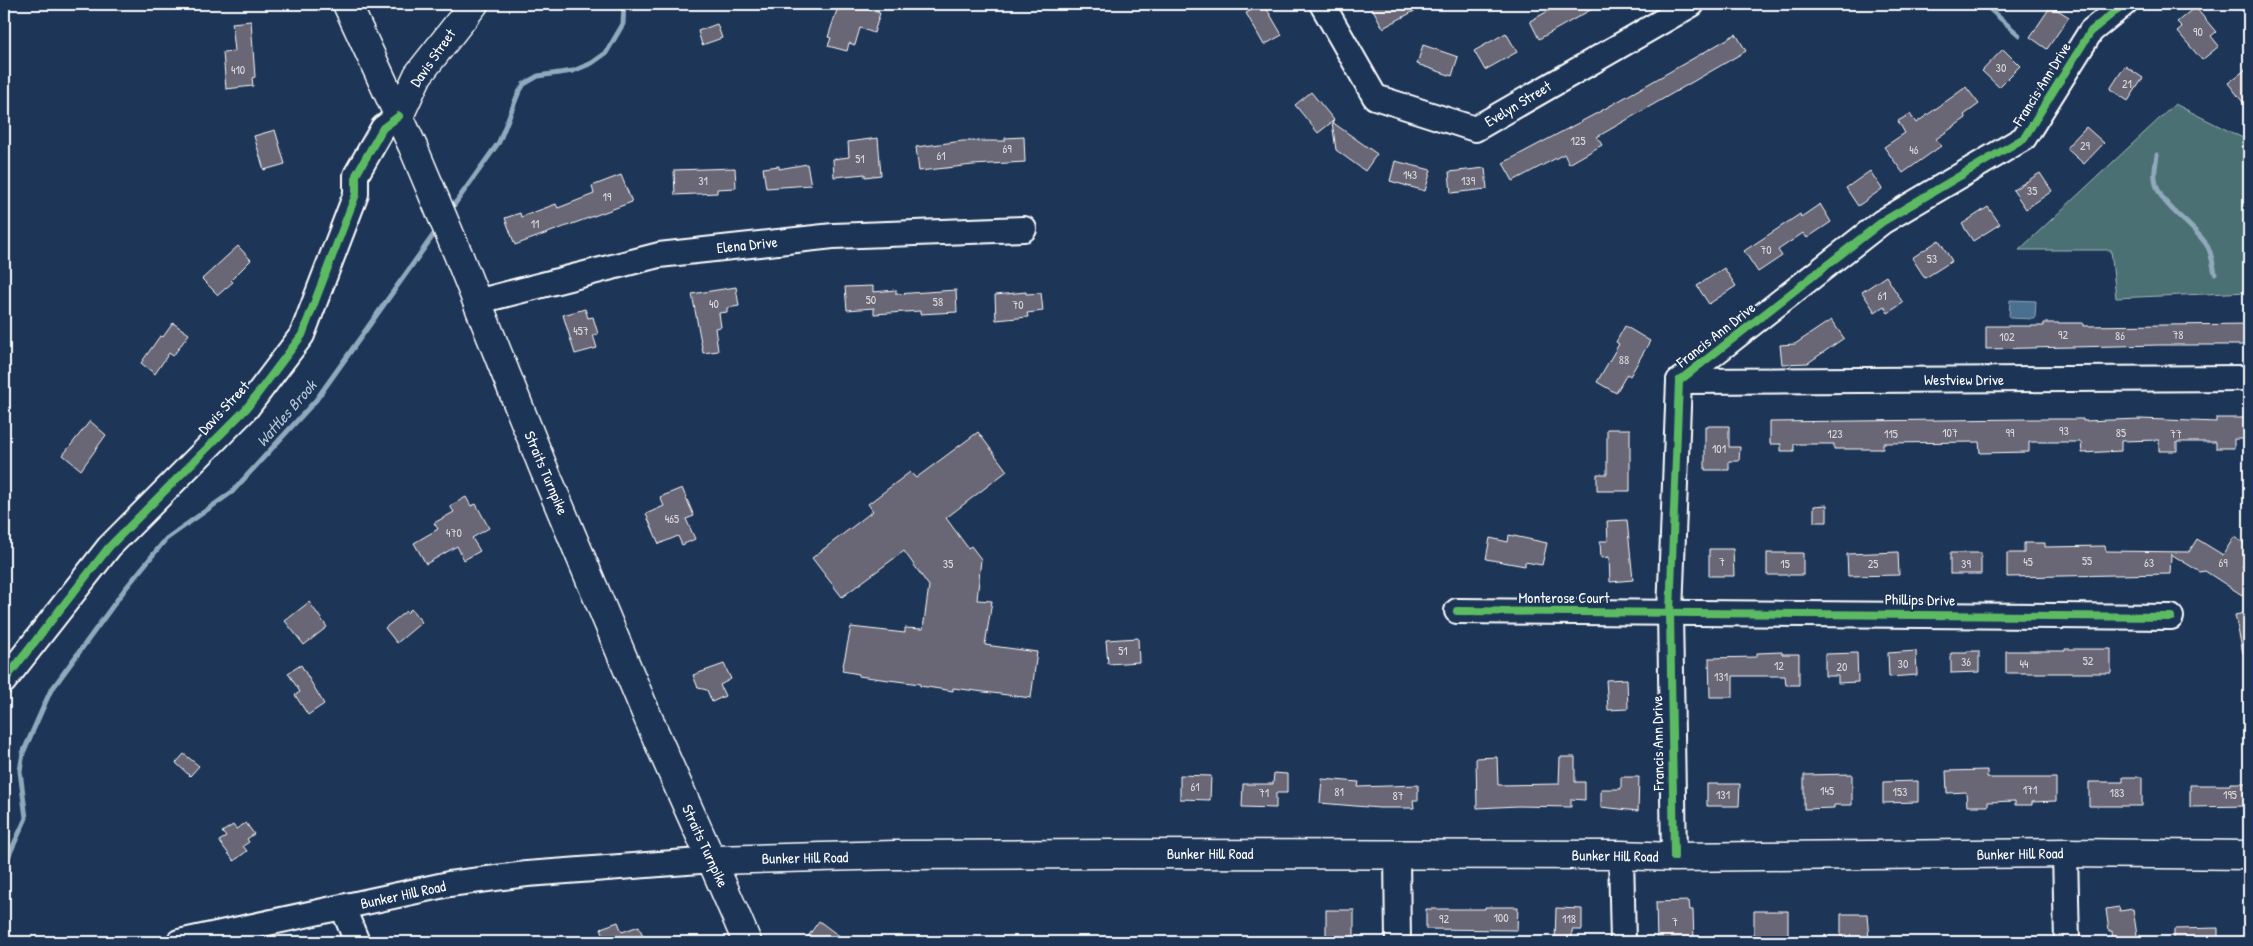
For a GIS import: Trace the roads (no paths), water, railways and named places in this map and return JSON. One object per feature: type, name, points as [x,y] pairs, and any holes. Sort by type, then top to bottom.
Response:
[{"type":"main road","name":"Straits Turnpike","points":[[347,4],[418,160],[646,713],[681,794],[714,860],[747,942]]},
{"type":"main road","name":"Davis Street","points":[[398,116],[418,74],[474,4]]},
{"type":"main road","name":"Bunker Hill Road","points":[[714,860],[895,855],[1397,854],[1621,855],[1674,858],[2064,853],[2249,855]]},
{"type":"street","name":"Evelyn Street","points":[[1322,4],[1375,97],[1475,129],[1692,4]]},
{"type":"street","name":"Francis Ann Drive","points":[[1674,858],[1670,612],[1679,381],[1882,222],[2024,138],[2092,31],[2124,4]]},
{"type":"street","name":"Davis Street","points":[[4,682],[109,548],[246,409],[302,335],[356,194],[370,183],[396,136],[398,116]]},
{"type":"street","name":"Elena Drive","points":[[476,302],[659,255],[833,236],[1024,229]]},
{"type":"street","name":"Westview Drive","points":[[1679,381],[2249,378]]},
{"type":"street","name":"Monterose Court","points":[[1457,611],[1670,612]]},
{"type":"street","name":"Phillips Drive","points":[[1670,612],[2171,617]]},
{"type":"street","points":[[2064,853],[2067,942]]},
{"type":"street","points":[[1397,854],[1398,942]]},
{"type":"street","points":[[1621,855],[1623,942]]},
{"type":"street","name":"Bunker Hill Road","points":[[179,942],[450,884],[527,874],[714,860]]},
{"type":"street","points":[[343,908],[357,942]]},
{"type":"water","points":[[2010,300],[2036,301],[2035,319],[2009,318]]},
{"type":"waterway","name":"Wattles Brook","points":[[449,212],[499,142],[518,94],[524,84],[538,76],[573,71],[592,63],[606,53],[623,24],[624,4]]},
{"type":"waterway","points":[[1984,4],[2019,35]]},
{"type":"waterway","points":[[2157,155],[2155,172],[2157,188],[2169,206],[2194,230],[2208,247],[2215,273]]},
{"type":"waterway","name":"Wattles Brook","points":[[4,866],[26,818],[20,771],[23,753],[50,692],[125,589],[166,539],[232,492],[316,400],[437,230]]}]
